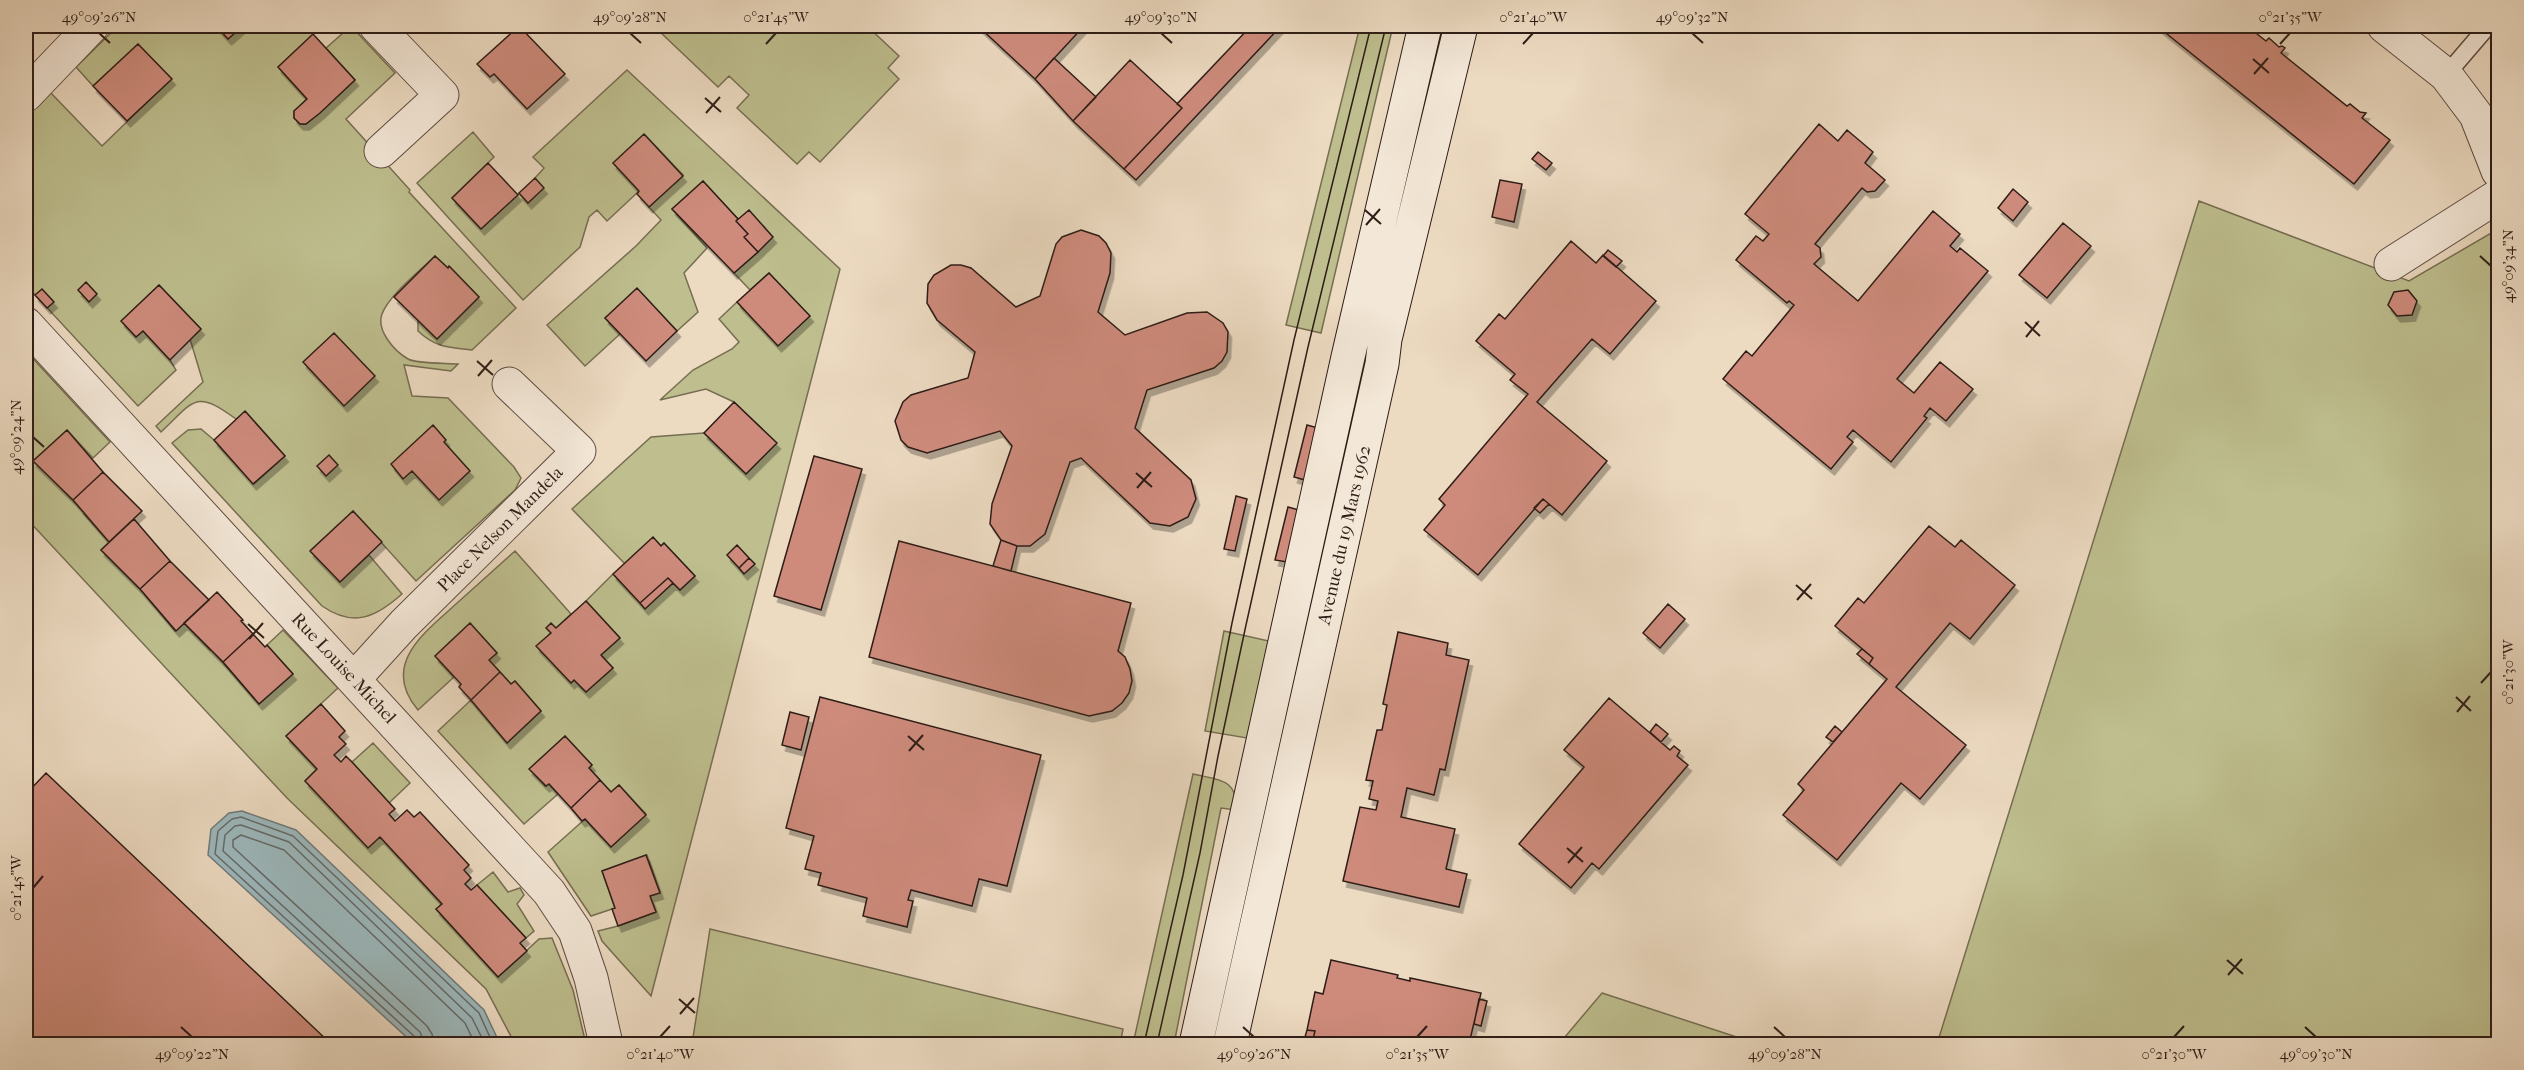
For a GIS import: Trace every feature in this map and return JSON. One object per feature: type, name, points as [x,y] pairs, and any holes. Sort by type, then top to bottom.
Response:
[{"type":"street","points":[[26,95],[92,26]]},
{"type":"street","points":[[376,26],[442,95],[381,151]]},
{"type":"street","name":"Avenue du 19 Mars 1962","points":[[1196,1044],[1350,346],[1425,26]]},
{"type":"street","name":"Avenue du 19 Mars 1962","points":[[1230,1044],[1382,364],[1385,339],[1461,26]]},
{"type":"street","points":[[2384,26],[2446,75],[2476,115],[2499,171]]},
{"type":"street","points":[[2391,264],[2499,196]]},
{"type":"street","name":"Rue Louise Michel","points":[[26,324],[549,892],[575,931],[591,978],[606,1044]]},
{"type":"street","name":"Place Nelson Mandela","points":[[354,678],[404,624],[579,451],[509,384]]},
{"type":"lane","points":[[2446,75],[2488,26]]},
{"type":"green space","points":[[118,26],[216,26],[228,39],[243,26],[322,26],[278,67],[307,99],[294,111],[294,118],[300,124],[306,124],[355,80],[326,48],[351,26],[395,73],[346,119],[410,190],[409,192],[516,308],[472,350],[443,346],[431,341],[418,331],[418,320],[437,339],[479,297],[450,267],[448,268],[435,256],[398,291],[382,314],[382,327],[388,340],[408,359],[425,363],[458,364],[451,371],[404,365],[412,396],[448,398],[514,467],[521,478],[515,490],[416,581],[353,511],[311,550],[340,582],[369,555],[402,594],[374,614],[355,618],[344,617],[322,606],[172,443],[188,430],[201,429],[254,484],[285,456],[246,412],[236,419],[212,404],[203,401],[196,402],[181,412],[161,432],[156,426],[203,382],[190,339],[201,329],[159,285],[122,321],[136,337],[143,331],[170,360],[176,370],[138,406],[26,285],[26,115],[50,92],[102,146],[171,79],[138,44],[93,86],[76,67]]},
{"type":"green space","points":[[664,26],[867,26],[899,56],[888,68],[899,79],[820,162],[809,152],[797,164],[737,108],[749,95],[729,76],[718,87],[659,31]]},
{"type":"green space","points":[[1360,26],[1393,26],[1321,333],[1286,325]]},
{"type":"green space","points":[[627,70],[840,269],[651,996],[602,941],[598,931],[656,912],[650,896],[660,892],[647,855],[602,871],[615,908],[591,916],[548,852],[585,819],[611,847],[646,814],[619,785],[611,792],[589,768],[592,765],[565,736],[530,769],[545,786],[549,784],[558,794],[524,824],[438,731],[471,700],[507,743],[541,711],[515,681],[511,684],[489,660],[497,653],[470,623],[435,656],[454,677],[418,710],[407,694],[403,679],[405,664],[420,638],[515,551],[571,614],[537,646],[571,683],[574,680],[586,692],[613,668],[601,655],[620,638],[586,601],[613,574],[645,608],[673,583],[680,590],[695,576],[664,543],[661,546],[653,538],[625,564],[572,509],[651,437],[704,433],[746,474],[776,443],[734,402],[706,389],[660,400],[693,370],[732,349],[739,342],[719,319],[737,302],[809,316],[769,273],[750,290],[734,273],[758,252],[738,219],[703,181],[672,209],[707,248],[684,273],[698,312],[677,331],[637,289],[605,318],[620,334],[585,366],[547,325],[636,246],[661,220],[649,207],[683,175],[645,135],[613,163],[639,191],[607,221],[597,210],[589,217],[580,247],[523,300],[417,183],[473,132],[494,157],[452,198],[481,229],[519,193],[528,203],[543,188],[535,178],[544,168],[533,157]]},
{"type":"green space","points":[[2199,201],[2409,281],[2498,229],[2498,1044],[1937,1044]]},
{"type":"green space","points":[[26,351],[110,442],[93,458],[67,430],[34,460],[85,513],[109,542],[101,550],[140,589],[175,631],[184,623],[211,649],[259,704],[293,674],[267,645],[283,630],[338,688],[286,736],[317,769],[305,781],[380,837],[442,904],[436,909],[498,977],[539,939],[552,938],[573,990],[586,1044],[515,1044],[486,989],[287,798],[26,518]]},
{"type":"green space","points":[[1224,631],[1273,642],[1253,739],[1205,731]]},
{"type":"green space","points":[[373,743],[410,783],[389,803],[352,762]]},
{"type":"green space","points":[[1193,774],[1225,782],[1230,786],[1236,800],[1236,810],[1221,808],[1174,1044],[1133,1044]]},
{"type":"green space","points":[[493,872],[508,892],[520,888],[524,895],[517,904],[534,931],[526,938],[477,885]]},
{"type":"green space","points":[[710,929],[1123,1029],[1120,1044],[692,1044]]},
{"type":"green space","points":[[1602,993],[1758,1044],[1559,1044]]},
{"type":"water","points":[[242,811],[296,830],[484,1010],[500,1044],[414,1044],[208,855],[211,829],[229,813]]},
{"type":"building","points":[[216,26],[243,26],[228,39]]},
{"type":"building","points":[[519,26],[565,74],[527,109],[494,74],[490,77],[477,64]]},
{"type":"building","points":[[978,26],[1084,26],[1035,79]]},
{"type":"building","points":[[1251,26],[1281,26],[1136,180],[1124,169],[1182,108],[1177,104]]},
{"type":"building","points":[[2157,26],[2247,26],[2266,41],[2269,38],[2279,47],[2285,48],[2281,53],[2347,106],[2350,104],[2360,112],[2366,113],[2362,118],[2390,140],[2354,184]]},
{"type":"building","points":[[313,34],[355,80],[320,113],[306,124],[300,124],[294,118],[294,111],[307,99],[278,67]]},
{"type":"building","points":[[138,44],[172,79],[127,121],[93,86]]},
{"type":"building","points":[[1054,58],[1096,97],[1073,121],[1035,79]]},
{"type":"building","points":[[1130,60],[1182,108],[1124,169],[1073,121]]},
{"type":"building","points":[[1819,124],[1838,141],[1847,130],[1873,152],[1865,163],[1885,180],[1875,191],[1867,192],[1862,188],[1815,244],[1820,248],[1821,257],[1814,264],[1858,301],[1933,211],[1960,234],[1950,246],[1957,252],[1960,248],[1988,271],[1897,379],[1914,393],[1940,362],[1973,389],[1946,421],[1930,408],[1924,416],[1927,418],[1891,462],[1853,430],[1847,437],[1853,442],[1831,469],[1723,379],[1746,351],[1752,356],[1794,305],[1789,301],[1787,303],[1736,260],[1756,236],[1763,241],[1769,234],[1745,214]]},
{"type":"building","points":[[644,134],[683,176],[649,207],[637,194],[639,191],[613,163]]},
{"type":"building","points":[[1538,152],[1552,163],[1546,170],[1532,159]]},
{"type":"building","points":[[488,163],[518,195],[481,229],[452,198]]},
{"type":"building","points":[[535,178],[544,188],[528,203],[519,193]]},
{"type":"building","points":[[1500,180],[1522,184],[1514,222],[1492,217]]},
{"type":"building","points":[[703,181],[738,219],[736,221],[748,234],[744,237],[758,252],[734,273],[672,209]]},
{"type":"building","points":[[2013,189],[2028,202],[2013,221],[1998,208]]},
{"type":"building","points":[[749,210],[773,237],[758,252],[744,237],[748,234],[736,221]]},
{"type":"building","points":[[2063,223],[2091,246],[2047,298],[2019,275]]},
{"type":"building","points":[[1081,230],[1099,236],[1111,253],[1110,273],[1098,312],[1125,335],[1187,313],[1207,312],[1223,323],[1228,332],[1227,352],[1214,368],[1147,390],[1135,428],[1191,480],[1196,499],[1188,517],[1170,526],[1150,523],[1081,458],[1070,462],[1045,534],[1030,546],[1017,546],[1001,540],[990,524],[992,504],[1012,446],[1000,431],[927,453],[908,447],[901,440],[895,421],[903,402],[911,395],[968,378],[975,352],[937,320],[927,303],[928,284],[934,275],[951,265],[971,268],[1016,307],[1040,296],[1056,244],[1062,237]]},
{"type":"building","points":[[1571,241],[1596,263],[1603,255],[1656,301],[1610,354],[1592,339],[1537,402],[1607,461],[1562,515],[1543,499],[1478,575],[1424,530],[1445,505],[1439,499],[1528,394],[1510,380],[1515,374],[1476,341],[1499,314],[1505,319]]},
{"type":"building","points":[[1608,250],[1622,261],[1616,267],[1603,256]]},
{"type":"building","points":[[435,256],[448,268],[449,266],[479,297],[437,339],[394,297]]},
{"type":"building","points":[[769,273],[810,316],[778,346],[737,302]]},
{"type":"building","points":[[86,282],[97,294],[89,302],[78,290]]},
{"type":"building","points":[[159,285],[201,329],[170,360],[143,331],[136,337],[121,321]]},
{"type":"building","points":[[637,288],[677,331],[646,361],[605,318]]},
{"type":"building","points":[[42,289],[54,302],[47,308],[35,295]]},
{"type":"building","points":[[2408,290],[2417,301],[2412,315],[2397,316],[2388,305],[2394,292]]},
{"type":"building","points":[[334,333],[375,376],[344,406],[303,362]]},
{"type":"building","points":[[734,402],[777,443],[746,474],[704,433]]},
{"type":"building","points":[[245,411],[285,456],[253,484],[214,440]]},
{"type":"building","points":[[433,425],[446,440],[444,442],[470,471],[439,500],[412,471],[403,479],[391,464]]},
{"type":"building","points":[[1307,425],[1318,428],[1305,480],[1294,477]]},
{"type":"building","points":[[67,430],[103,472],[73,500],[33,461]]},
{"type":"building","points":[[329,455],[338,465],[326,476],[317,466]]},
{"type":"building","points":[[814,456],[862,469],[821,610],[774,596]]},
{"type":"building","points":[[103,472],[142,511],[109,542],[73,500]]},
{"type":"building","points":[[1236,496],[1247,499],[1235,551],[1224,549]]},
{"type":"building","points":[[1543,499],[1549,504],[1540,513],[1534,508]]},
{"type":"building","points":[[1288,507],[1299,510],[1287,562],[1275,560]]},
{"type":"building","points":[[353,511],[382,542],[340,582],[310,551]]},
{"type":"building","points":[[134,519],[170,561],[140,589],[101,550]]},
{"type":"building","points":[[1929,526],[1955,547],[1961,540],[2015,585],[1970,639],[1950,623],[1896,687],[1966,745],[1920,799],[1901,783],[1837,860],[1783,815],[1804,790],[1798,784],[1887,679],[1869,664],[1873,658],[1835,626],[1858,598],[1864,603]]},
{"type":"building","points":[[653,537],[661,546],[664,543],[695,576],[680,590],[668,578],[640,603],[613,574]]},
{"type":"building","points":[[1001,540],[1017,546],[1011,571],[993,566]]},
{"type":"building","points":[[899,541],[1131,603],[1118,651],[1125,657],[1130,669],[1132,681],[1129,693],[1112,711],[1089,716],[869,657]]},
{"type":"building","points":[[737,545],[749,558],[739,568],[727,555]]},
{"type":"building","points":[[749,558],[755,564],[744,574],[739,568]]},
{"type":"building","points":[[170,561],[209,600],[176,631],[140,589]]},
{"type":"building","points":[[668,578],[673,583],[645,609],[640,603]]},
{"type":"building","points":[[217,592],[253,634],[223,662],[184,623]]},
{"type":"building","points":[[586,601],[620,638],[601,655],[613,668],[586,692],[574,680],[571,683],[536,646],[551,633],[546,628],[551,623],[556,628]]},
{"type":"building","points":[[1668,604],[1685,619],[1660,648],[1643,633]]},
{"type":"building","points":[[470,623],[497,653],[489,660],[500,672],[471,700],[459,687],[461,684],[435,656]]},
{"type":"building","points":[[1398,632],[1448,643],[1446,655],[1469,660],[1445,770],[1440,769],[1434,795],[1407,788],[1401,817],[1455,829],[1446,869],[1467,874],[1459,907],[1343,881],[1360,807],[1376,810],[1378,801],[1369,799],[1373,781],[1366,780],[1377,730],[1382,730],[1387,705],[1383,704]]},
{"type":"building","points":[[253,634],[265,647],[267,645],[293,674],[259,704],[223,662]]},
{"type":"building","points":[[1862,649],[1873,658],[1869,664],[1857,654]]},
{"type":"building","points":[[500,672],[511,684],[515,681],[541,711],[507,743],[471,700]]},
{"type":"building","points":[[820,697],[1041,755],[1007,886],[979,879],[972,906],[911,890],[908,900],[913,901],[907,927],[863,916],[867,898],[818,885],[821,873],[805,869],[814,836],[786,828]]},
{"type":"building","points":[[1609,698],[1670,750],[1674,746],[1680,751],[1677,756],[1688,765],[1599,869],[1592,863],[1571,888],[1519,844],[1584,767],[1564,750]]},
{"type":"building","points":[[321,704],[345,731],[339,737],[346,744],[334,755],[341,762],[346,756],[352,762],[395,809],[389,814],[395,821],[407,810],[414,817],[420,812],[469,865],[464,870],[471,878],[465,884],[471,890],[477,885],[526,938],[520,943],[527,951],[498,977],[436,909],[442,904],[380,837],[368,848],[305,781],[317,769],[286,736]]},
{"type":"building","points":[[790,712],[809,717],[801,750],[782,745]]},
{"type":"building","points":[[1656,724],[1668,734],[1661,742],[1650,732]]},
{"type":"building","points":[[1835,726],[1842,732],[1833,742],[1826,737]]},
{"type":"building","points":[[565,736],[592,765],[589,768],[600,780],[571,808],[549,784],[546,786],[529,769]]},
{"type":"building","points":[[46,773],[331,1044],[26,1044],[26,794]]},
{"type":"building","points":[[600,780],[611,792],[619,785],[646,815],[611,847],[585,819],[582,821],[571,808]]},
{"type":"building","points":[[646,855],[660,893],[650,896],[656,912],[618,926],[612,909],[615,908],[602,871]]},
{"type":"building","points":[[1331,960],[1398,975],[1397,978],[1410,981],[1410,978],[1481,993],[1469,1044],[1312,1044],[1315,1031],[1307,1030],[1315,992],[1323,994]]},
{"type":"building","points":[[1479,999],[1487,1001],[1481,1026],[1474,1024]]},
{"type":"building","points":[[1307,1030],[1315,1031],[1312,1044],[1303,1044]]},
{"type":"tram line","points":[[1144,1044],[1183,875],[1232,623],[1294,340],[1371,26]]},
{"type":"tram line","points":[[1157,1044],[1308,347],[1386,26]]}]
